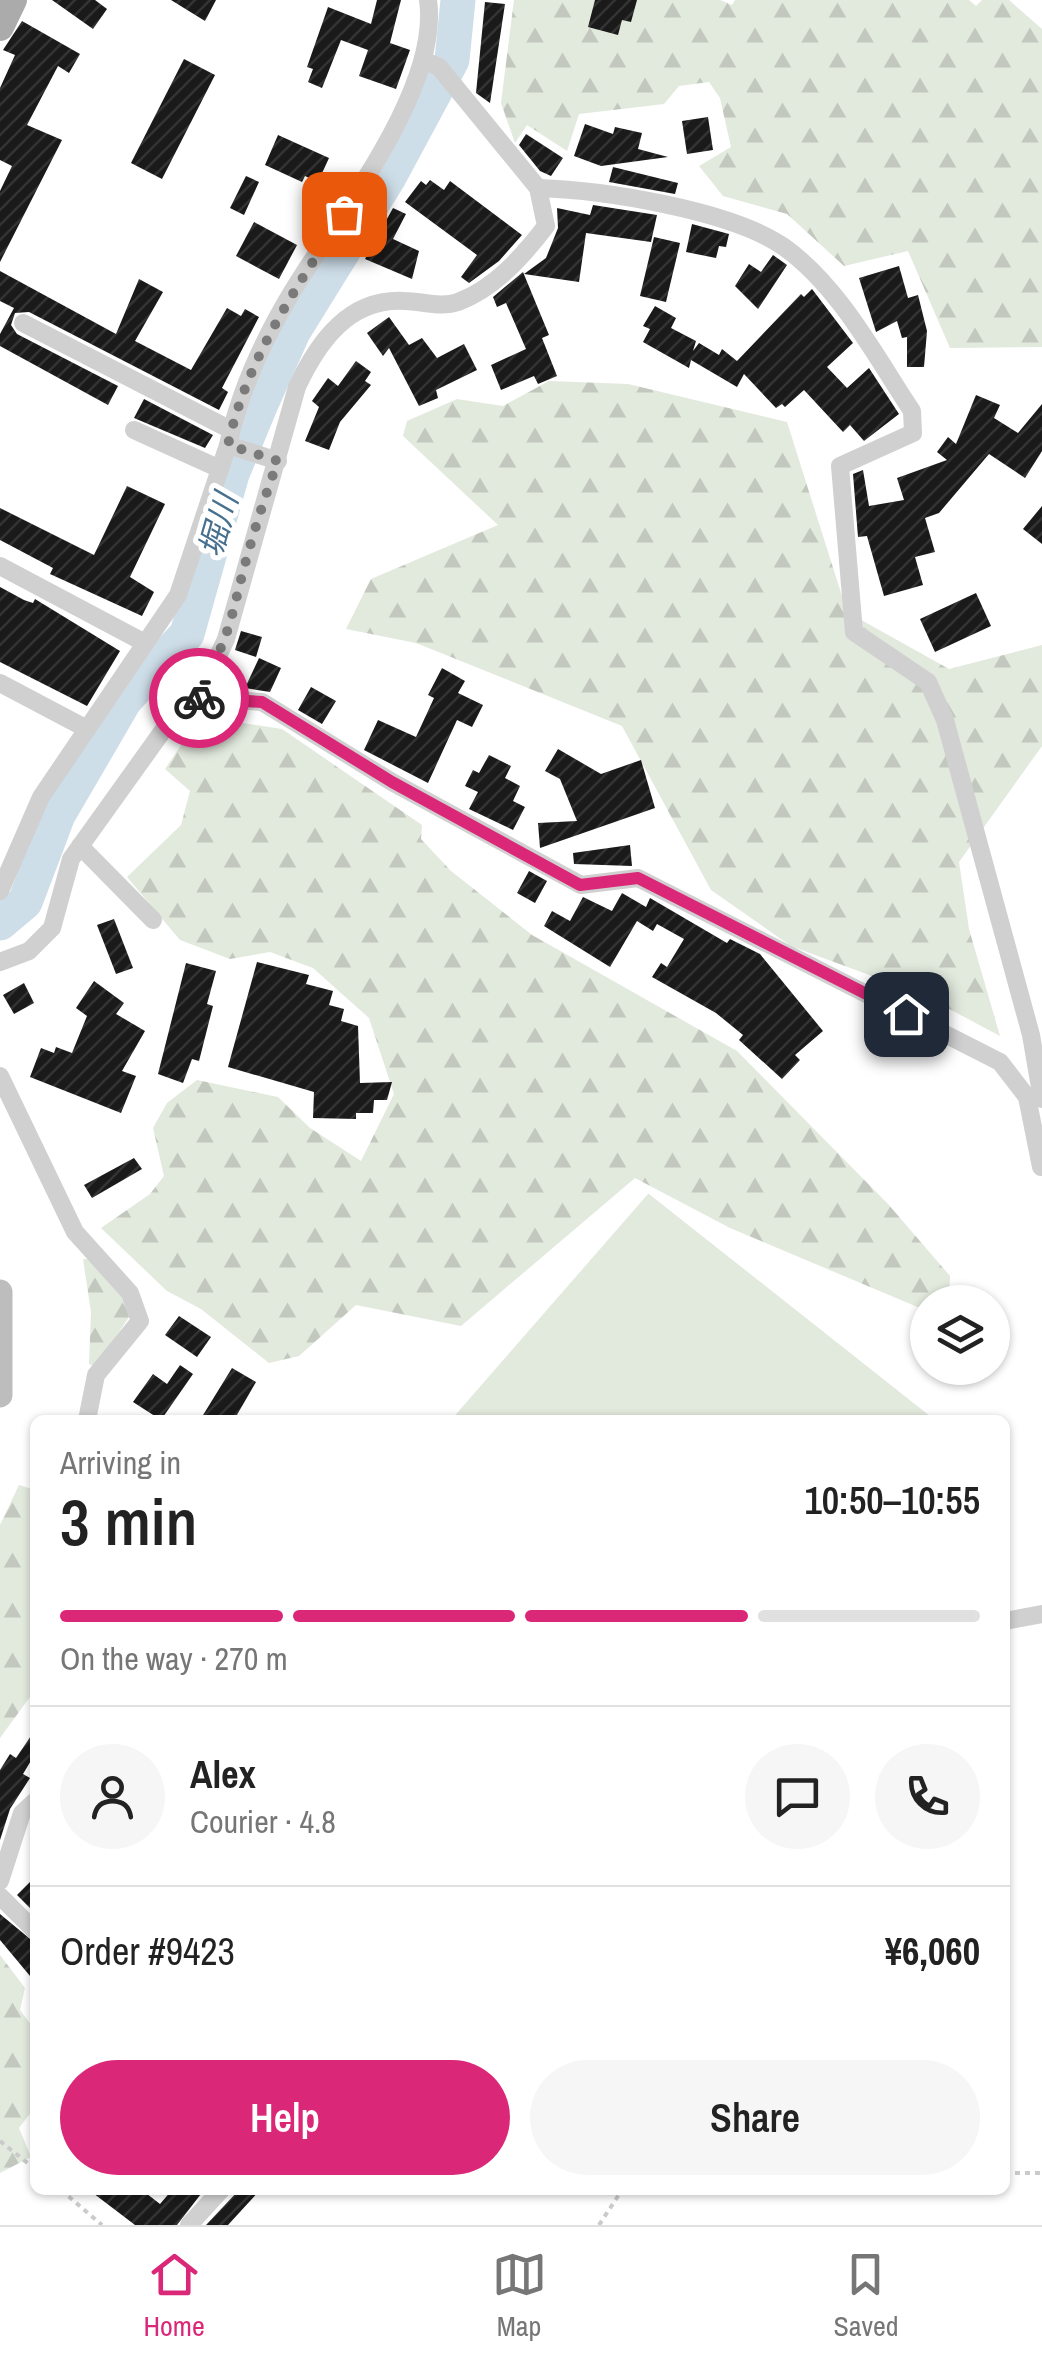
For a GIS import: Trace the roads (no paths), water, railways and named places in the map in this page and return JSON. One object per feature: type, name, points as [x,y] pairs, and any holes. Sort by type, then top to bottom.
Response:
[{"type":"main road","points":[[0,27],[13,0]]},
{"type":"main road","points":[[0,1292],[0,1395]]},
{"type":"street","points":[[0,891],[41,797],[178,595],[230,437],[238,397],[292,291],[362,188],[423,60],[431,20],[428,0]]},
{"type":"street","points":[[0,962],[29,952],[52,928],[71,858],[187,697],[208,678],[226,640],[297,388],[312,356],[333,330],[378,301],[442,305],[474,294],[513,265],[546,226],[538,188],[440,68],[423,60]]},
{"type":"street","points":[[538,188],[579,189],[748,226],[786,248],[820,282],[912,411],[913,433],[840,466],[854,632],[928,682],[945,720],[1031,1035],[1042,1099]]},
{"type":"street","points":[[23,324],[278,461]]},
{"type":"street","points":[[134,430],[220,469]]},
{"type":"street","points":[[0,566],[145,643]]},
{"type":"street","points":[[0,683],[87,729]]},
{"type":"street","points":[[187,697],[262,702],[392,782],[580,885],[638,878],[1000,1062],[1027,1096],[1042,1177]]},
{"type":"street","points":[[80,846],[153,920]]},
{"type":"street","points":[[0,1076],[74,1232],[130,1293],[140,1322],[96,1375],[88,1415]]},
{"type":"street","points":[[1041,1166],[1042,1139]]},
{"type":"street","points":[[1010,1620],[1042,1614]]},
{"type":"street","points":[[0,1881],[22,1813],[30,1806]]},
{"type":"street","points":[[0,1896],[30,1926]]},
{"type":"street","points":[[188,2225],[216,2195]]},
{"type":"waterway","name":"堀川","points":[[0,923],[25,902],[58,815],[125,700],[187,634],[232,474],[260,406],[293,332],[389,177],[452,60],[458,0]]}]
